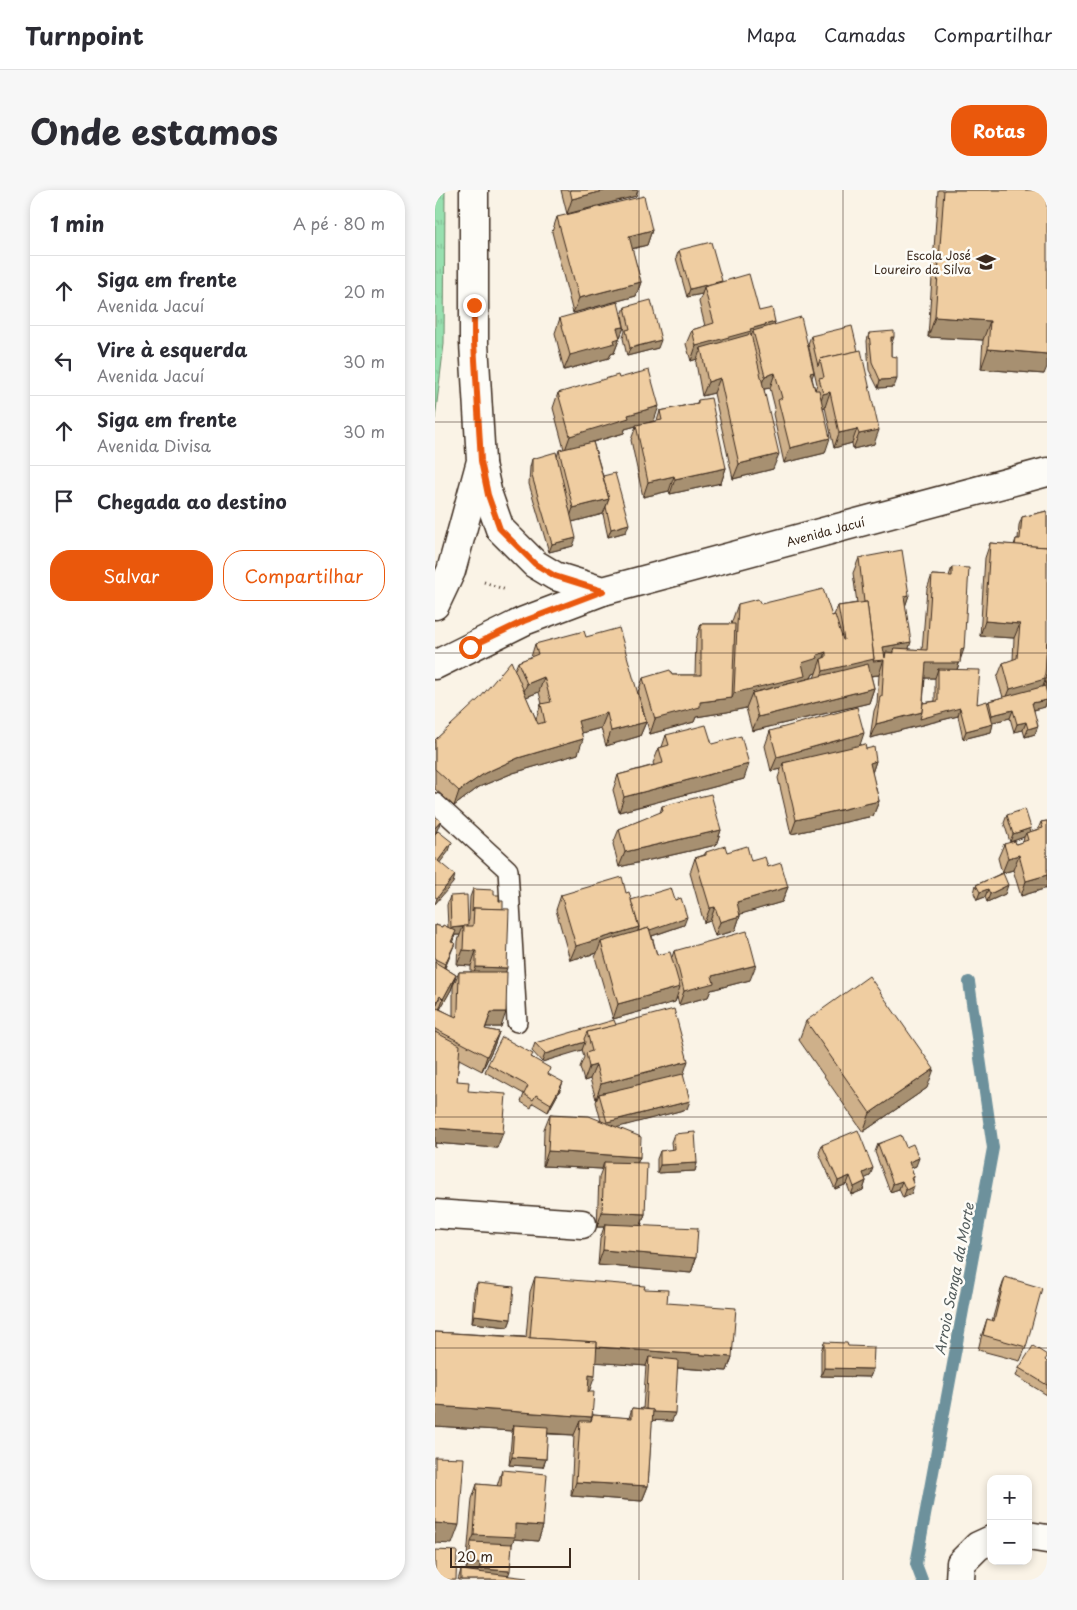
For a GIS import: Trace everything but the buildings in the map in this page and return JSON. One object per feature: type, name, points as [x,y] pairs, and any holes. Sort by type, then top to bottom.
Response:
[{"type":"street","points":[[474,190],[474,343],[481,461],[488,495],[500,529],[535,564],[555,576],[603,591]]},
{"type":"street","points":[[435,605],[451,571],[481,461]]},
{"type":"street","name":"Avenida Jacuí","points":[[435,665],[524,621],[603,591],[1047,472]]},
{"type":"street","points":[[435,1214],[582,1224]]},
{"type":"street","points":[[1032,1537],[1047,1539]]},
{"type":"street","points":[[961,1580],[961,1563],[978,1546],[987,1542]]},
{"type":"lane","points":[[435,804],[508,870],[517,1022]]},
{"type":"path","points":[[481,581],[508,590]]},
{"type":"green space","points":[[435,190],[445,190],[444,344],[435,419]]},
{"type":"waterway","name":"Arroio Sanga da Morte","points":[[922,1580],[916,1564],[993,1148],[969,982]]},
{"type":"place","name":"Escola José Loureiro da Silva","points":[[986,262]]},
{"type":"route","points":[[470,647],[524,621],[603,591],[555,576],[535,564],[500,529],[488,495],[481,461],[474,343],[474,305]]}]
